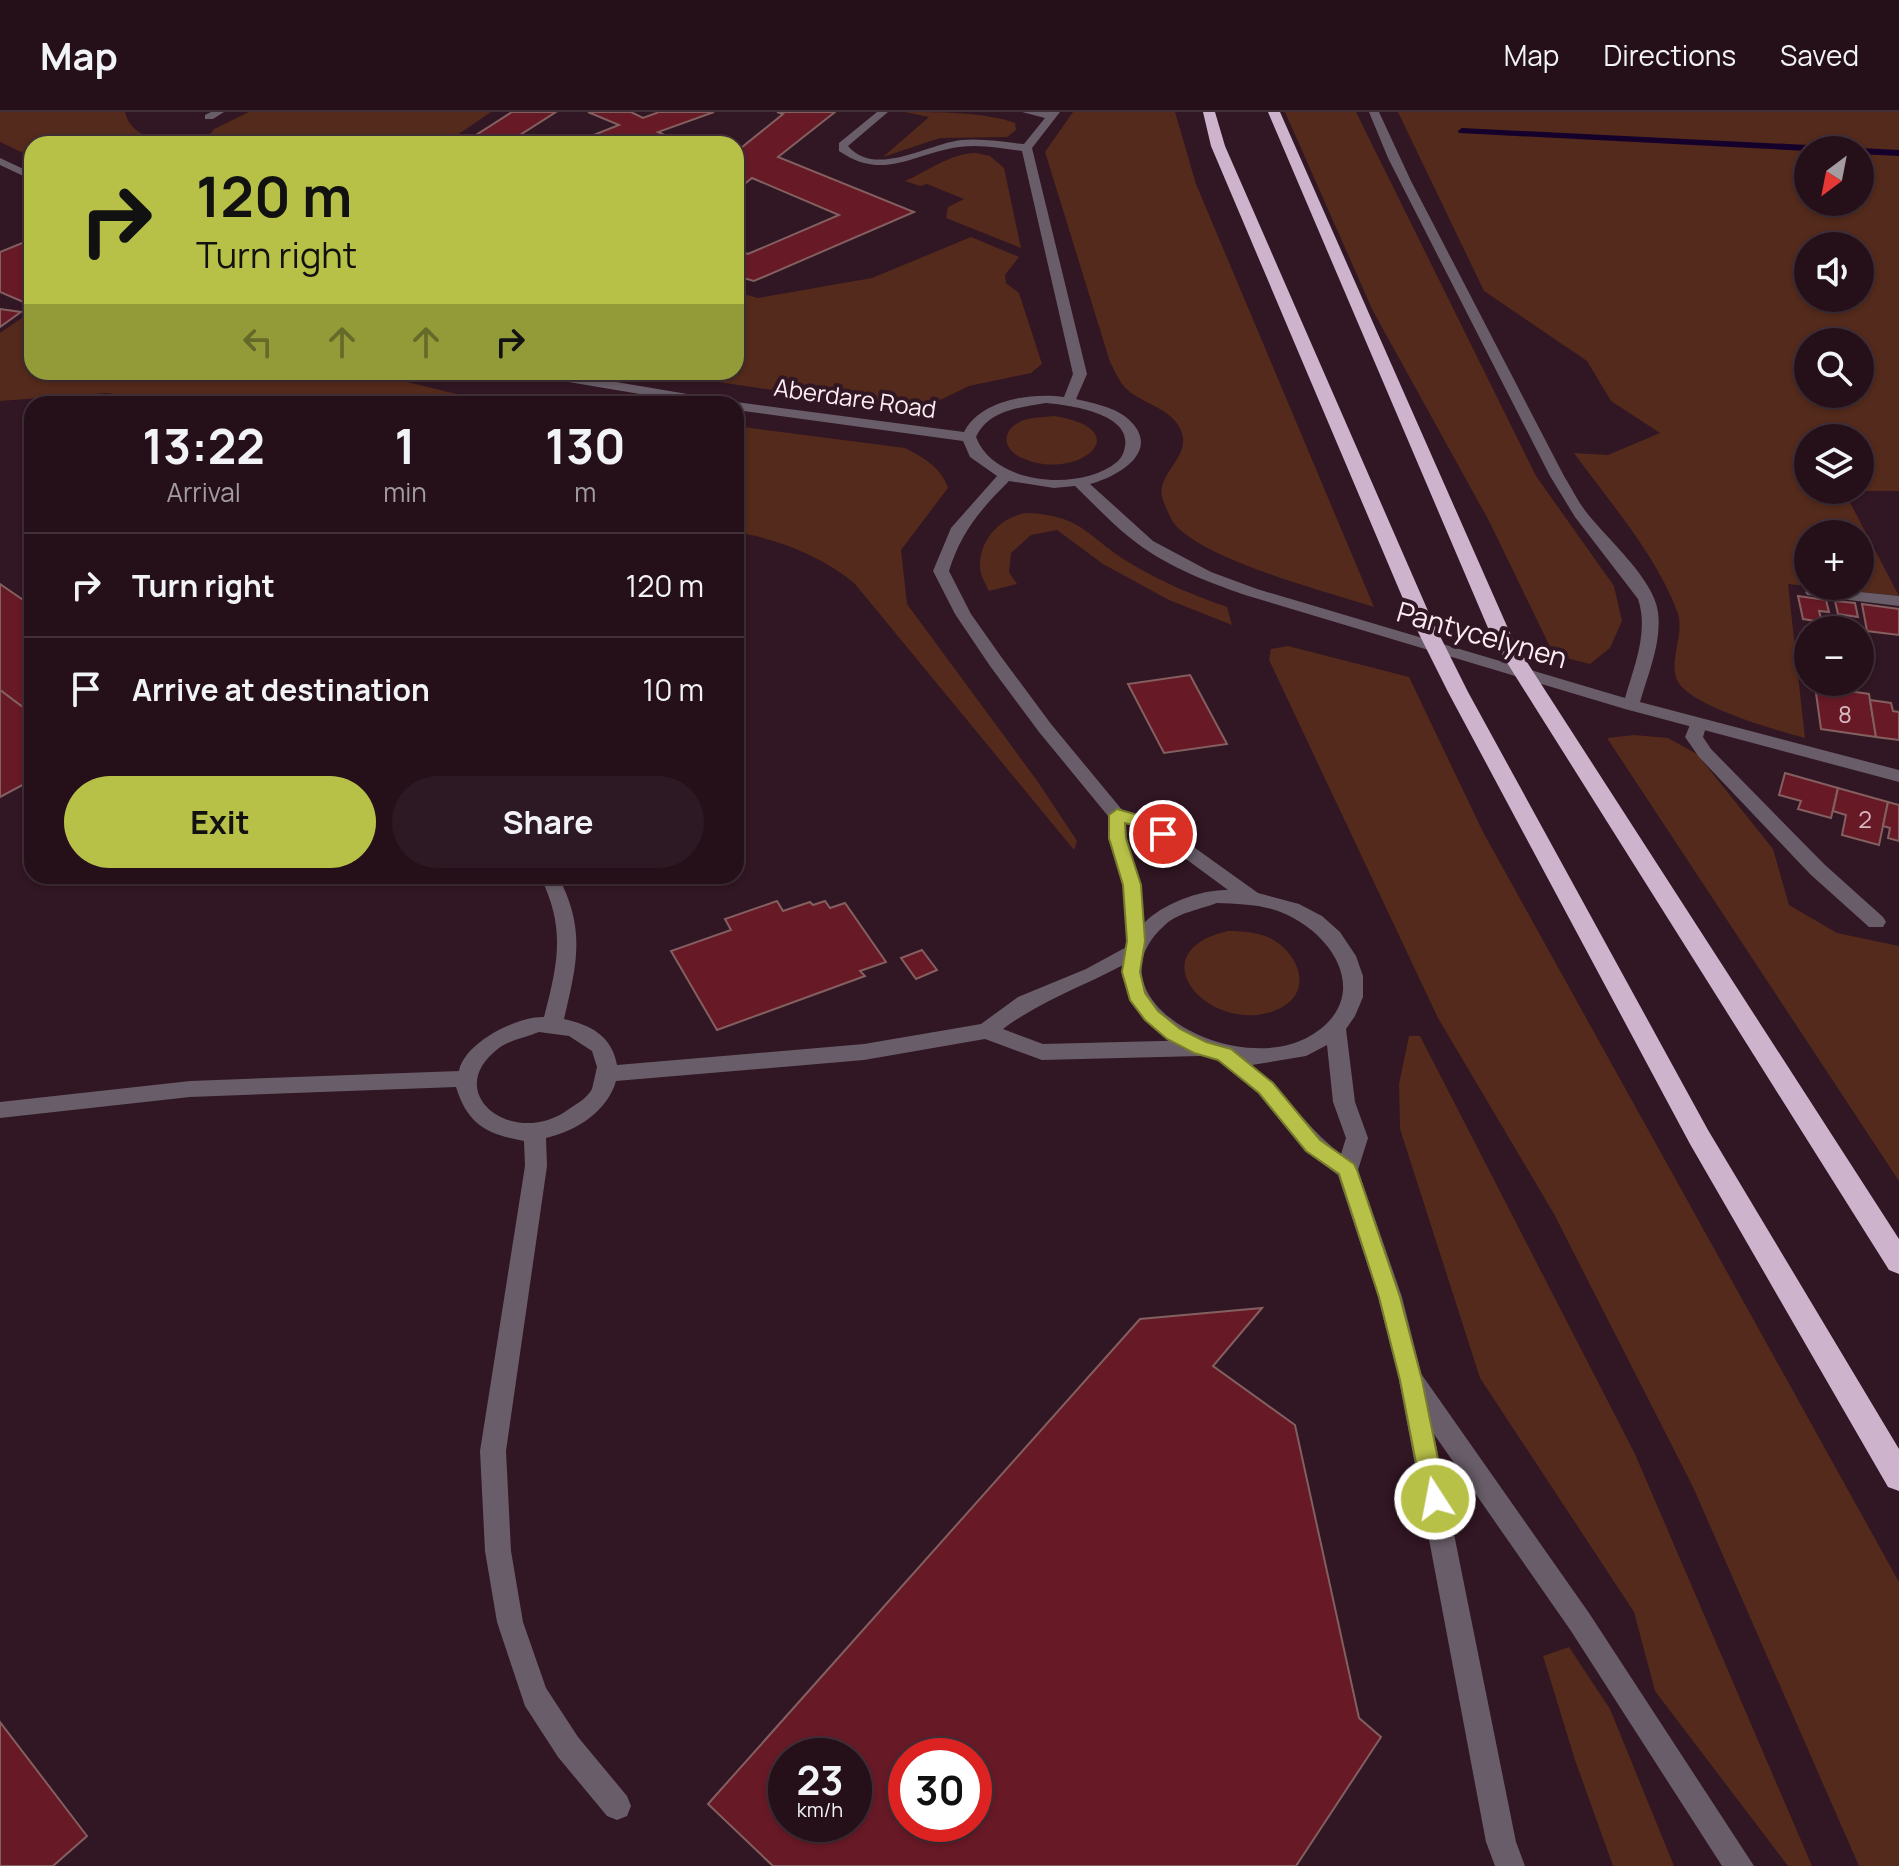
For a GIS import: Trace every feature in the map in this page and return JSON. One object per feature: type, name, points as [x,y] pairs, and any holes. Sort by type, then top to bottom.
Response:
[{"type":"highway","points":[[1209,112],[1218,146],[1422,620],[1458,692],[1699,1137],[1899,1477]]},
{"type":"highway","points":[[1274,112],[1504,642],[1899,1262]]},
{"type":"street","points":[[883,112],[843,145],[843,149],[858,159],[877,163],[896,162],[960,143],[1027,148]]},
{"type":"street","points":[[1027,112],[1053,114]]},
{"type":"street","points":[[1374,112],[1389,152],[1464,290],[1541,451],[1578,514],[1636,584],[1650,608],[1650,630],[1631,705]]},
{"type":"street","points":[[1027,148],[1053,114]]},
{"type":"street","points":[[1027,148],[1080,374],[1069,401]]},
{"type":"street","points":[[0,161],[24,173]]},
{"type":"street","points":[[0,173],[16,169]]},
{"type":"street","points":[[580,380],[676,396]]},
{"type":"street","points":[[1046,399],[1069,401],[1113,415],[1127,426],[1133,439],[1131,453],[1121,466],[1103,475],[1080,482],[1041,483],[1005,476],[976,459],[968,437],[973,425],[1001,406],[1046,399]]},
{"type":"street","name":"Aberdare Road","points":[[744,407],[968,437]]},
{"type":"street","points":[[1005,476],[958,525],[941,571],[963,614],[1045,728],[1117,815],[1150,824],[1251,897]]},
{"type":"street","name":"Pantycelynen","points":[[1080,482],[1145,542],[1214,579],[1339,621],[1631,705],[1899,776]]},
{"type":"street","points":[[1874,598],[1899,601]]},
{"type":"street","points":[[1698,724],[1694,737],[1705,753],[1817,869],[1876,922]]},
{"type":"street","points":[[607,1074],[864,1052],[986,1031],[1025,1002],[1093,974],[1134,946],[1154,919],[1181,903],[1215,896],[1251,897],[1295,909],[1331,933],[1352,965],[1354,999],[1336,1030],[1306,1048],[1267,1057],[1225,1054],[1200,1048],[1173,1034],[1137,995],[1131,972],[1134,946],[1132,885],[1117,838],[1117,815]]},
{"type":"street","points":[[552,884],[570,925],[552,1025]]},
{"type":"street","points":[[538,1024],[552,1025],[583,1031],[599,1044],[607,1060],[607,1074],[599,1097],[582,1114],[561,1126],[535,1132],[510,1132],[488,1124],[473,1111],[465,1094],[466,1079],[475,1056],[492,1041],[513,1030],[538,1024]]},
{"type":"street","points":[[1336,1030],[1344,1102],[1357,1138],[1347,1170]]},
{"type":"street","points":[[986,1031],[1042,1052],[1200,1048]]},
{"type":"street","points":[[1225,1054],[1266,1088],[1313,1145],[1347,1170],[1390,1297],[1411,1380],[1503,1858]]},
{"type":"street","points":[[0,1110],[190,1089],[466,1079]]},
{"type":"street","points":[[535,1132],[536,1166],[493,1451],[498,1551],[510,1622],[535,1696],[568,1747],[617,1806]]},
{"type":"street","points":[[1411,1380],[1580,1622],[1739,1866]]},
{"type":"shaded area","points":[[0,112],[125,112],[131,125],[145,136],[24,136],[24,153],[0,142]]},
{"type":"shaded area","points":[[249,112],[491,112],[456,136],[208,136],[214,129]]},
{"type":"shaded area","points":[[905,112],[990,117],[1015,123],[1016,130],[1007,137],[940,138],[883,157],[929,117]]},
{"type":"shaded area","points":[[1073,112],[1175,112],[1196,184],[1374,607],[1242,564],[1194,540],[1173,521],[1162,491],[1163,483],[1181,451],[1182,433],[1171,417],[1129,391],[1110,362],[1045,152]]},
{"type":"shaded area","points":[[1285,112],[1356,112],[1536,476],[1614,586],[1622,621],[1610,648],[1590,664],[1554,655],[1489,521],[1373,311]]},
{"type":"shaded area","points":[[1398,112],[1899,112],[1899,491],[1874,491],[1874,424],[1794,424],[1794,504],[1851,504],[1859,520],[1794,520],[1794,585],[1788,584],[1794,638],[1794,696],[1800,696],[1805,738],[1717,709],[1678,682],[1674,666],[1679,620],[1668,590],[1631,529],[1574,453],[1608,455],[1660,433],[1611,401],[1587,361],[1484,291]]},
{"type":"shaded area","points":[[976,153],[990,156],[1004,168],[1021,248],[946,218],[948,207],[964,199],[927,184],[920,186],[905,181],[949,159]]},
{"type":"shaded area","points":[[971,237],[1019,257],[1005,275],[1006,283],[1019,293],[1042,364],[1031,373],[969,386],[932,404],[903,409],[703,380],[744,380],[744,294],[758,298],[872,278]]},
{"type":"shaded area","points":[[24,316],[24,380],[399,380],[464,396],[129,396],[107,393],[24,396],[24,399],[0,401],[0,333]]},
{"type":"shaded area","points":[[1054,416],[1080,423],[1094,432],[1097,442],[1091,452],[1062,464],[1042,464],[1022,458],[1010,449],[1006,438],[1011,428],[1024,420]]},
{"type":"shaded area","points":[[744,427],[905,448],[941,474],[948,488],[901,550],[907,604],[1038,782],[1077,841],[1074,850],[855,584],[829,565],[767,539],[744,534]]},
{"type":"shaded area","points":[[1026,513],[1073,523],[1142,570],[1177,588],[1227,607],[1232,625],[1169,600],[1103,564],[1057,530],[1031,535],[1011,553],[1009,572],[1017,584],[989,591],[980,570],[983,547],[1000,524]]},
{"type":"shaded area","points":[[1874,548],[1899,596],[1874,593]]},
{"type":"shaded area","points":[[1288,646],[1409,677],[1483,832],[1899,1582],[1899,1866],[1859,1866],[1693,1487],[1554,1214],[1438,1018],[1269,660],[1271,649]]},
{"type":"shaded area","points":[[1634,735],[1668,738],[1697,754],[1773,849],[1789,905],[1837,933],[1899,946],[1899,1181],[1607,738]]},
{"type":"shaded area","points":[[1228,931],[1265,936],[1289,954],[1296,964],[1299,986],[1287,1004],[1274,1011],[1249,1015],[1226,1012],[1206,1002],[1192,988],[1185,972],[1187,956],[1201,941]]},
{"type":"shaded area","points":[[1409,1036],[1420,1036],[1635,1454],[1812,1866],[1788,1866],[1655,1691],[1634,1612],[1480,1378],[1400,1129],[1399,1084]]},
{"type":"shaded area","points":[[1569,1647],[1610,1709],[1674,1866],[1613,1866],[1575,1760],[1543,1656]]},
{"type":"building","points":[[512,112],[556,112],[519,136],[474,136]]},
{"type":"building","points":[[588,112],[631,112],[643,118],[659,112],[714,112],[658,132],[667,136],[591,136],[619,125]]},
{"type":"building","points":[[777,112],[835,112],[778,157],[914,212],[754,281],[744,278],[744,253],[748,254],[839,215],[752,178],[744,184],[744,146],[783,114]]},
{"type":"building","points":[[24,242],[24,302],[0,292],[0,252]]},
{"type":"building","points":[[0,309],[21,312],[0,327]]},
{"type":"building","points":[[0,584],[24,600],[24,708],[0,690]]},
{"type":"building","points":[[1799,600],[1826,600],[1829,612],[1819,611],[1820,616],[1802,616]]},
{"type":"building","points":[[1835,601],[1855,603],[1858,616],[1838,614]]},
{"type":"building","points":[[1862,604],[1899,609],[1899,635],[1874,632],[1874,616],[1864,616]]},
{"type":"building","points":[[1190,675],[1227,744],[1164,753],[1128,684]]},
{"type":"building","points":[[0,690],[24,708],[24,784],[0,797]]},
{"type":"building","points":[[1816,696],[1869,696],[1876,737],[1821,729]]},
{"type":"building","points":[[1870,700],[1891,703],[1893,711],[1899,712],[1899,740],[1876,737]]},
{"type":"building","points":[[1785,773],[1838,788],[1831,818],[1798,809],[1801,801],[1779,795]]},
{"type":"building","points":[[1838,788],[1888,802],[1879,845],[1842,835],[1846,815],[1833,811]]},
{"type":"building","points":[[1888,802],[1899,805],[1899,841],[1888,838],[1890,828],[1883,826]]},
{"type":"building","points":[[777,901],[783,911],[810,902],[813,905],[825,901],[830,908],[845,903],[886,962],[860,971],[865,976],[717,1030],[671,951],[731,930],[725,919]]},
{"type":"building","points":[[922,950],[937,970],[916,979],[901,958]]},
{"type":"building","points":[[1262,1308],[1213,1366],[1295,1425],[1359,1718],[1381,1737],[1296,1866],[773,1866],[708,1804],[1140,1319]]},
{"type":"building","points":[[0,1722],[87,1836],[53,1866],[0,1866]]},
{"type":"waterway","points":[[1462,131],[1794,147]]},
{"type":"waterway","points":[[1874,152],[1899,153]]},
{"type":"route","points":[[1163,834],[1150,824],[1117,815],[1117,838],[1132,885],[1136,941],[1131,972],[1137,995],[1151,1016],[1173,1034],[1200,1048],[1225,1054],[1266,1088],[1313,1145],[1347,1170],[1390,1297],[1411,1380],[1435,1499]]}]
